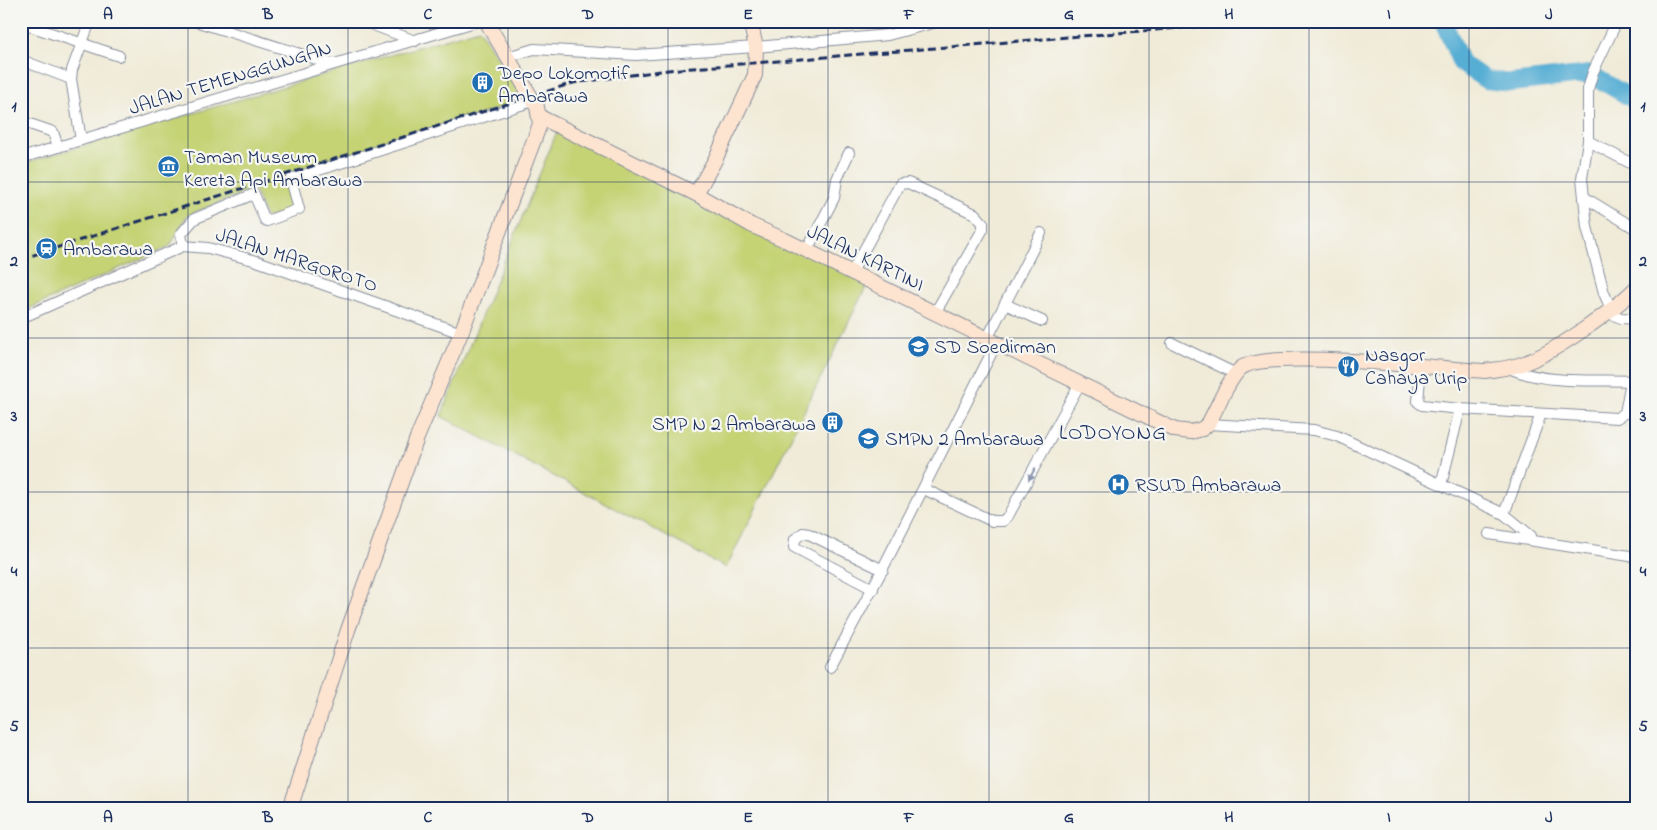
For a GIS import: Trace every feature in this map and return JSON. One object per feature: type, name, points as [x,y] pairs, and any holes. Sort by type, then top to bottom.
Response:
[{"type":"street","points":[[81,140],[70,79],[90,21]]},
{"type":"street","points":[[195,21],[332,64]]},
{"type":"street","points":[[363,21],[415,41]]},
{"type":"street","name":"JALAN TEMENGGUNGAN","points":[[21,158],[478,21]]},
{"type":"street","points":[[290,809],[348,630],[417,438],[461,333],[538,134],[540,117],[530,96],[486,21]]},
{"type":"street","points":[[696,194],[755,75],[756,47],[750,21]]},
{"type":"street","points":[[507,57],[534,49],[636,55],[756,47],[888,35],[940,21]]},
{"type":"street","points":[[1617,21],[1593,72],[1588,89],[1588,141],[1582,178],[1596,268],[1609,310],[1614,317],[1636,318]]},
{"type":"street","points":[[21,23],[119,56]]},
{"type":"street","points":[[21,60],[70,79]]},
{"type":"street","points":[[183,246],[181,234],[194,218],[254,194],[265,220],[275,218],[299,209],[291,179],[530,96]]},
{"type":"street","name":"JALAN KARTINI","points":[[540,117],[696,194],[751,225],[807,250],[1079,385],[1175,430],[1191,432],[1202,429],[1208,424]]},
{"type":"street","points":[[21,121],[53,132],[58,147]]},
{"type":"street","points":[[1588,141],[1636,166]]},
{"type":"street","points":[[807,250],[834,198],[836,179],[849,153]]},
{"type":"street","points":[[852,272],[900,184],[908,183],[966,210],[981,218],[983,229],[935,313]]},
{"type":"street","points":[[1584,197],[1636,229]]},
{"type":"street","points":[[830,667],[883,570],[924,489],[991,341],[1005,304],[1041,233]]},
{"type":"street","name":"JALAN MARGOROTO","points":[[21,302],[25,314],[28,315],[183,246],[208,248],[258,261],[461,333]]},
{"type":"street","points":[[1531,536],[1504,514],[1337,436],[1314,430],[1208,424],[1236,374],[1242,368],[1255,362],[1273,359],[1485,371],[1508,368],[1528,362],[1551,350],[1609,310],[1636,288]]},
{"type":"street","points":[[1005,304],[1042,321]]},
{"type":"street","points":[[1172,343],[1236,374]]},
{"type":"street","points":[[1422,366],[1418,402],[1422,405],[1460,409],[1621,417],[1625,413],[1633,381],[1548,380],[1526,376],[1508,368]]},
{"type":"street","points":[[924,489],[992,521],[1003,521],[1008,516],[1079,385]]},
{"type":"street","points":[[1442,485],[1460,409]]},
{"type":"street","points":[[1504,514],[1541,414]]},
{"type":"street","points":[[872,589],[794,547],[795,538],[803,533],[809,534],[883,570]]},
{"type":"street","points":[[1489,534],[1636,557]]},
{"type":"green space","name":"Taman Museum Kereta Api Ambarawa","points":[[479,29],[525,100],[287,176],[298,208],[266,218],[254,189],[187,215],[170,246],[28,309],[21,292],[21,164]]},
{"type":"green space","points":[[558,129],[868,283],[726,568],[441,416]]},
{"type":"waterway","points":[[1443,21],[1461,63],[1486,80],[1511,83],[1590,74],[1636,101]]},
{"type":"railway","points":[[21,259],[573,83],[668,70],[1263,21]]},
{"type":"place","name":"Depo Lokomotif Ambarawa","points":[[482,83]]},
{"type":"place","name":"Taman Museum Kereta Api Ambarawa","points":[[168,167]]},
{"type":"place","name":"Ambarawa","points":[[47,248]]},
{"type":"place","name":"SD Soedirman","points":[[918,346]]},
{"type":"place","name":"Nasgor Cahaya Urip","points":[[1349,366]]},
{"type":"place","name":"SMP N 2 Ambarawa","points":[[832,423]]},
{"type":"place","name":"SMPN 2 Ambarawa","points":[[869,438]]},
{"type":"place","name":"RSUD Ambarawa","points":[[1119,484]]},
{"type":"district","name":"LODOYONG","points":[[1113,431]]}]
